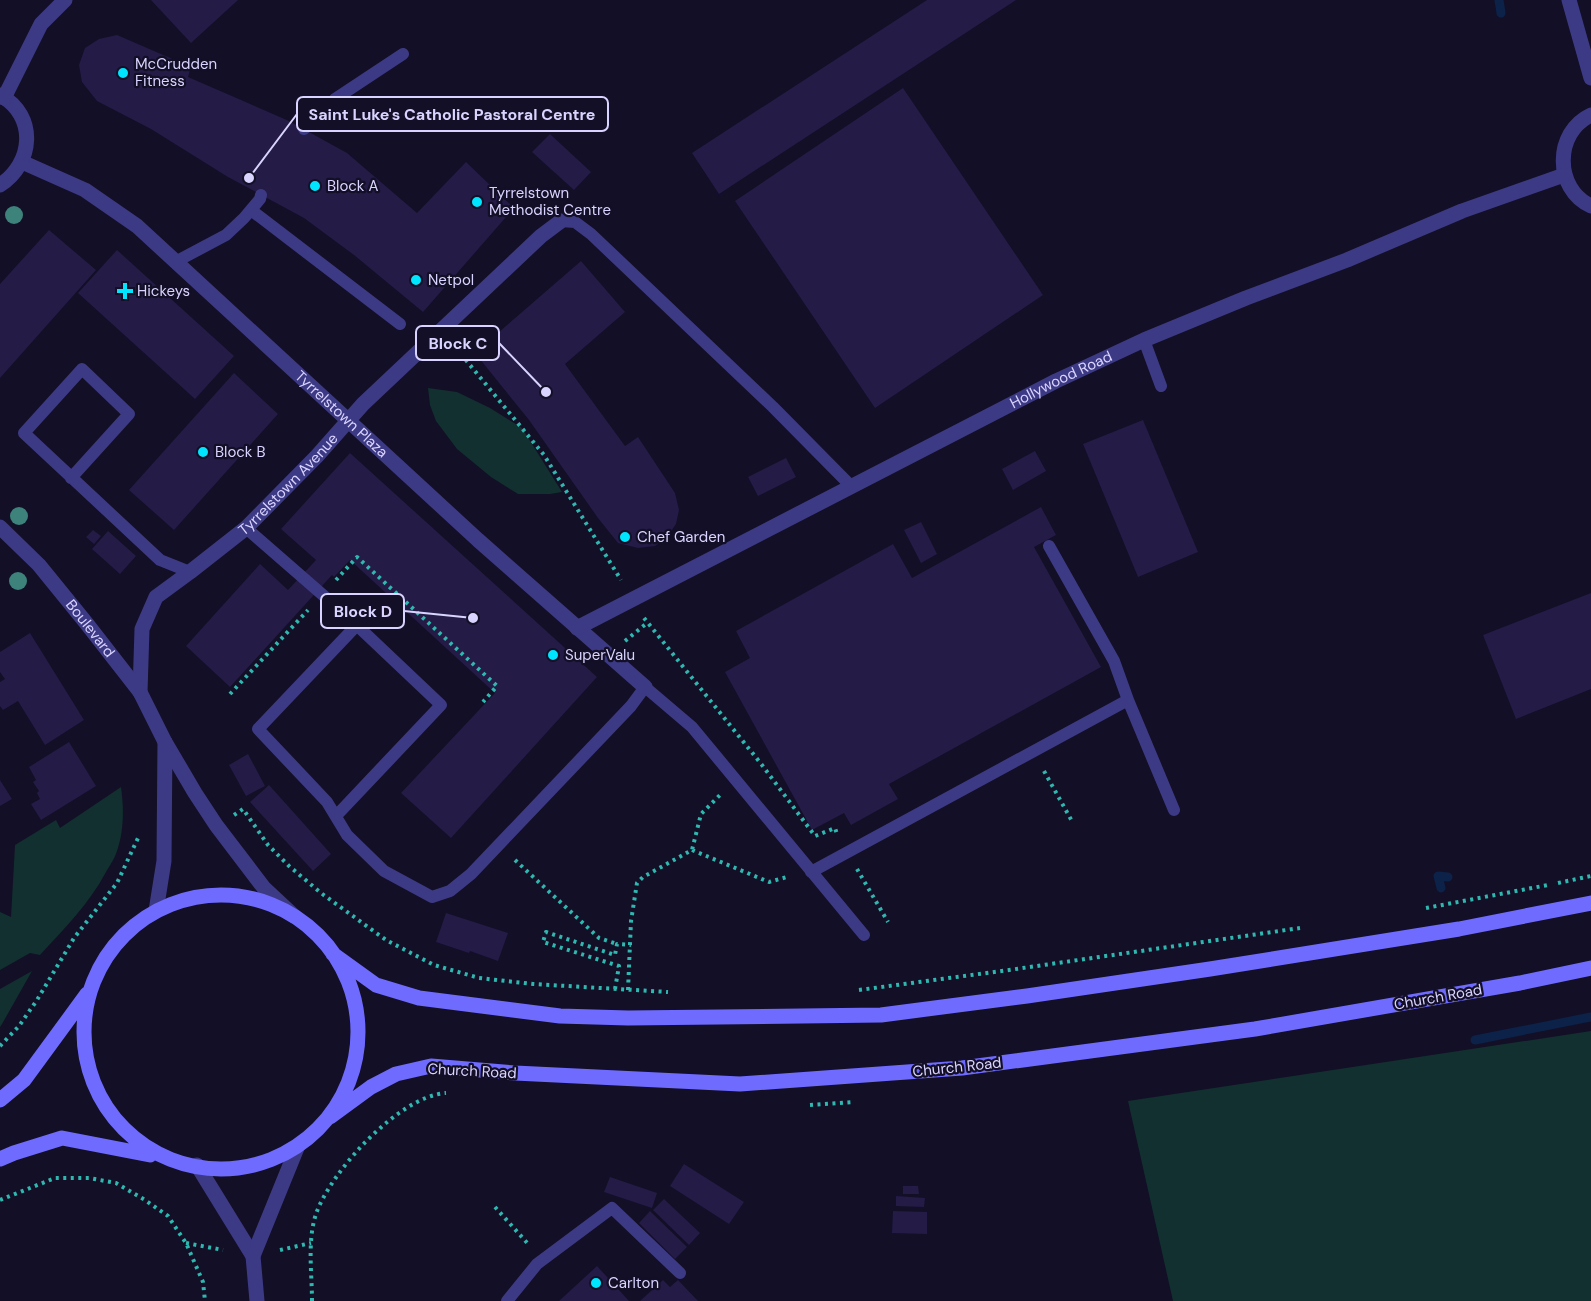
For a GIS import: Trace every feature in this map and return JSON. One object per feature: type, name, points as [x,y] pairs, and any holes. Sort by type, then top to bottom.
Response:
[{"type":"main road","points":[[0,1100],[24,1080],[89,990],[102,962],[122,937],[156,911],[180,901],[206,896],[250,898],[294,916],[315,933],[333,954],[349,984],[357,1018],[358,1042],[354,1067],[345,1093],[330,1117],[297,1148],[271,1162],[197,1165],[62,1138],[0,1159]]},
{"type":"main road","points":[[333,954],[376,985],[419,998],[560,1016],[639,1018],[881,1015],[1210,969],[1459,929],[1591,903]]},
{"type":"main road","name":"Church Road","points":[[330,1117],[371,1088],[396,1074],[430,1066],[741,1084],[962,1068],[1254,1029],[1520,983],[1591,968]]},
{"type":"main road","points":[[89,990],[82,1037],[92,1084],[111,1117],[133,1140],[159,1157]]},
{"type":"street","points":[[0,185],[14,175],[22,162],[27,138],[21,115],[2,97],[41,24],[64,0]]},
{"type":"street","points":[[1569,0],[1591,78]]},
{"type":"street","points":[[1591,115],[1573,129],[1562,159],[1564,175],[1572,191],[1591,206]]},
{"type":"street","name":"Tyrrelstown Plaza","points":[[22,162],[85,190],[137,225],[478,540],[645,687]]},
{"type":"street","name":"Hollywood Road","points":[[577,628],[1056,381],[1144,340],[1347,260],[1462,211],[1564,175]]},
{"type":"street","name":"Tyrrelstown Avenue","points":[[140,692],[142,629],[156,597],[246,528],[317,456],[363,404],[541,236],[561,221]]},
{"type":"street","name":"Boulevard","points":[[0,527],[39,565],[140,692],[165,742],[216,825],[264,888],[294,916]]},
{"type":"street","name":"Boulevard","points":[[156,911],[164,861],[165,742]]},
{"type":"street","points":[[257,1301],[254,1256],[297,1148]]},
{"type":"street","points":[[197,1165],[254,1256]]},
{"type":"lane","points":[[304,129],[335,99],[403,54]]},
{"type":"lane","points":[[177,261],[226,235],[251,210],[261,195]]},
{"type":"lane","points":[[251,210],[400,324]]},
{"type":"lane","points":[[561,221],[575,222],[591,234],[773,407],[852,487]]},
{"type":"lane","points":[[1144,340],[1161,386]]},
{"type":"lane","points":[[71,478],[129,414],[82,369],[24,433],[71,478],[160,560],[190,572]]},
{"type":"lane","points":[[246,528],[260,538],[441,705],[336,816]]},
{"type":"lane","points":[[1050,546],[1114,661],[1174,810]]},
{"type":"lane","points":[[356,626],[258,729],[327,802],[347,835],[384,871],[432,897],[450,891],[471,874],[499,845],[631,706],[645,687],[692,727],[864,935]]},
{"type":"lane","points":[[812,872],[1128,700]]},
{"type":"lane","points":[[507,1301],[537,1264],[612,1208],[680,1273]]},
{"type":"path","points":[[441,330],[544,455],[647,623],[762,765],[815,836],[835,828],[888,922]]},
{"type":"path","points":[[342,574],[357,557],[497,686],[483,702]]},
{"type":"path","points":[[230,694],[310,608]]},
{"type":"path","points":[[1033,751],[1073,822]]},
{"type":"path","points":[[628,990],[631,921],[637,883],[643,877],[692,850],[701,814],[736,780]]},
{"type":"path","points":[[243,809],[268,845],[321,893],[386,940],[434,965],[479,978],[533,984],[675,992]]},
{"type":"path","points":[[0,1046],[19,1026],[74,938],[117,883],[138,838]]},
{"type":"path","points":[[499,845],[599,938],[617,944],[631,945]]},
{"type":"path","points":[[692,850],[769,882],[812,872]]},
{"type":"path","points":[[1416,910],[1591,876]]},
{"type":"path","points":[[857,990],[1311,927]]},
{"type":"path","points":[[615,989],[619,966],[543,942],[546,932],[615,955],[617,944]]},
{"type":"path","points":[[0,1200],[55,1178],[89,1178],[116,1184],[168,1216],[186,1243],[202,1282],[205,1301]]},
{"type":"path","points":[[495,1207],[543,1261]]},
{"type":"path","points":[[311,1243],[312,1301]]},
{"type":"green space","points":[[428,388],[457,392],[490,408],[522,428],[562,492],[518,494],[491,477],[457,449],[436,421],[430,405]]},
{"type":"green space","points":[[121,787],[123,819],[121,836],[115,856],[92,895],[40,955],[30,953],[0,970],[0,912],[11,917],[15,845],[56,820],[60,828]]},
{"type":"green space","points":[[32,971],[2,1024],[0,1027],[0,989]]},
{"type":"green space","points":[[1591,1031],[1591,1301],[1173,1301],[1128,1101]]},
{"type":"building","points":[[151,0],[238,0],[191,43]]},
{"type":"building","points":[[927,0],[1016,0],[719,194],[692,153]]},
{"type":"building","name":"Block A","points":[[117,35],[191,67],[188,77],[289,121],[347,153],[417,213],[466,162],[514,208],[423,312],[354,255],[304,218],[228,177],[151,129],[97,101],[82,82],[79,65],[85,48],[99,39]]},
{"type":"building","points":[[903,88],[1043,295],[875,408],[735,201]]},
{"type":"building","points":[[550,134],[591,172],[574,190],[532,152]]},
{"type":"building","points":[[49,230],[96,270],[0,378],[0,284]]},
{"type":"building","points":[[117,250],[234,356],[195,399],[78,293]]},
{"type":"building","points":[[581,261],[625,312],[565,364],[625,446],[638,437],[675,493],[679,510],[676,524],[667,537],[655,546],[638,548],[618,543],[529,420],[475,353]]},
{"type":"building","name":"Block B","points":[[234,373],[278,414],[174,530],[129,490]]},
{"type":"building","points":[[1143,420],[1198,552],[1138,577],[1083,444]]},
{"type":"building","points":[[1035,451],[1046,471],[1013,490],[1002,469]]},
{"type":"building","points":[[350,453],[597,677],[451,838],[401,793],[495,693],[350,560],[334,577],[332,575],[230,687],[186,646],[260,564],[288,590],[316,560],[281,529]]},
{"type":"building","points":[[786,458],[796,477],[758,496],[748,477]]},
{"type":"building","points":[[1041,507],[1056,535],[1034,547],[1101,667],[889,784],[898,799],[851,825],[844,813],[812,830],[725,672],[750,658],[736,631],[893,544],[912,578]]},
{"type":"building","points":[[921,522],[937,554],[921,563],[904,530]]},
{"type":"building","points":[[93,530],[101,536],[94,544],[86,537]]},
{"type":"building","points":[[108,531],[136,556],[120,574],[92,549]]},
{"type":"building","points":[[1591,593],[1591,689],[1516,719],[1483,635]]},
{"type":"building","points":[[30,633],[84,720],[45,745],[18,701],[3,710],[0,706],[0,682],[5,679],[0,672],[0,652]]},
{"type":"building","points":[[69,742],[96,786],[41,820],[31,804],[40,799],[37,793],[39,791],[33,782],[36,780],[29,767]]},
{"type":"building","points":[[248,754],[265,786],[246,796],[229,765]]},
{"type":"building","points":[[0,780],[12,799],[0,806]]},
{"type":"building","points":[[269,785],[331,854],[313,871],[250,802]]},
{"type":"building","points":[[446,913],[508,933],[498,961],[436,942]]},
{"type":"building","points":[[684,1164],[744,1202],[729,1224],[670,1186]]},
{"type":"building","points":[[610,1177],[657,1193],[652,1208],[604,1192]]},
{"type":"building","points":[[903,1186],[918,1186],[919,1194],[903,1194]]},
{"type":"building","points":[[896,1196],[925,1198],[924,1207],[896,1206]]},
{"type":"building","points":[[664,1199],[700,1233],[689,1245],[653,1210]]},
{"type":"building","points":[[650,1211],[687,1247],[675,1259],[639,1223]]},
{"type":"building","points":[[893,1211],[927,1212],[927,1234],[892,1233]]},
{"type":"building","name":"Carlton","points":[[597,1266],[629,1301],[559,1301]]},
{"type":"building","name":"Carlton","points":[[663,1280],[670,1287],[678,1280],[698,1301],[640,1301]]},
{"type":"waterway","points":[[1499,0],[1501,13]]},
{"type":"waterway","points":[[1441,888],[1438,876],[1448,877]]},
{"type":"waterway","points":[[1475,1040],[1591,1017]]},
{"type":"place","name":"McCrudden Fitness","points":[[123,73]]},
{"type":"place","name":"Saint Luke's Catholic Pastoral Centre","points":[[249,178]]},
{"type":"place","name":"Block A","points":[[315,186]]},
{"type":"place","name":"Tyrrelstown Methodist Centre","points":[[477,202]]},
{"type":"place","name":"Netpol","points":[[416,280]]},
{"type":"place","name":"Hickeys","points":[[125,291]]},
{"type":"place","name":"Block C","points":[[546,392]]},
{"type":"place","name":"Block B","points":[[203,452]]},
{"type":"place","name":"Chef Garden","points":[[625,537]]},
{"type":"place","name":"Block D","points":[[473,618]]},
{"type":"place","name":"SuperValu","points":[[553,655]]},
{"type":"place","name":"Carlton","points":[[596,1283]]}]
